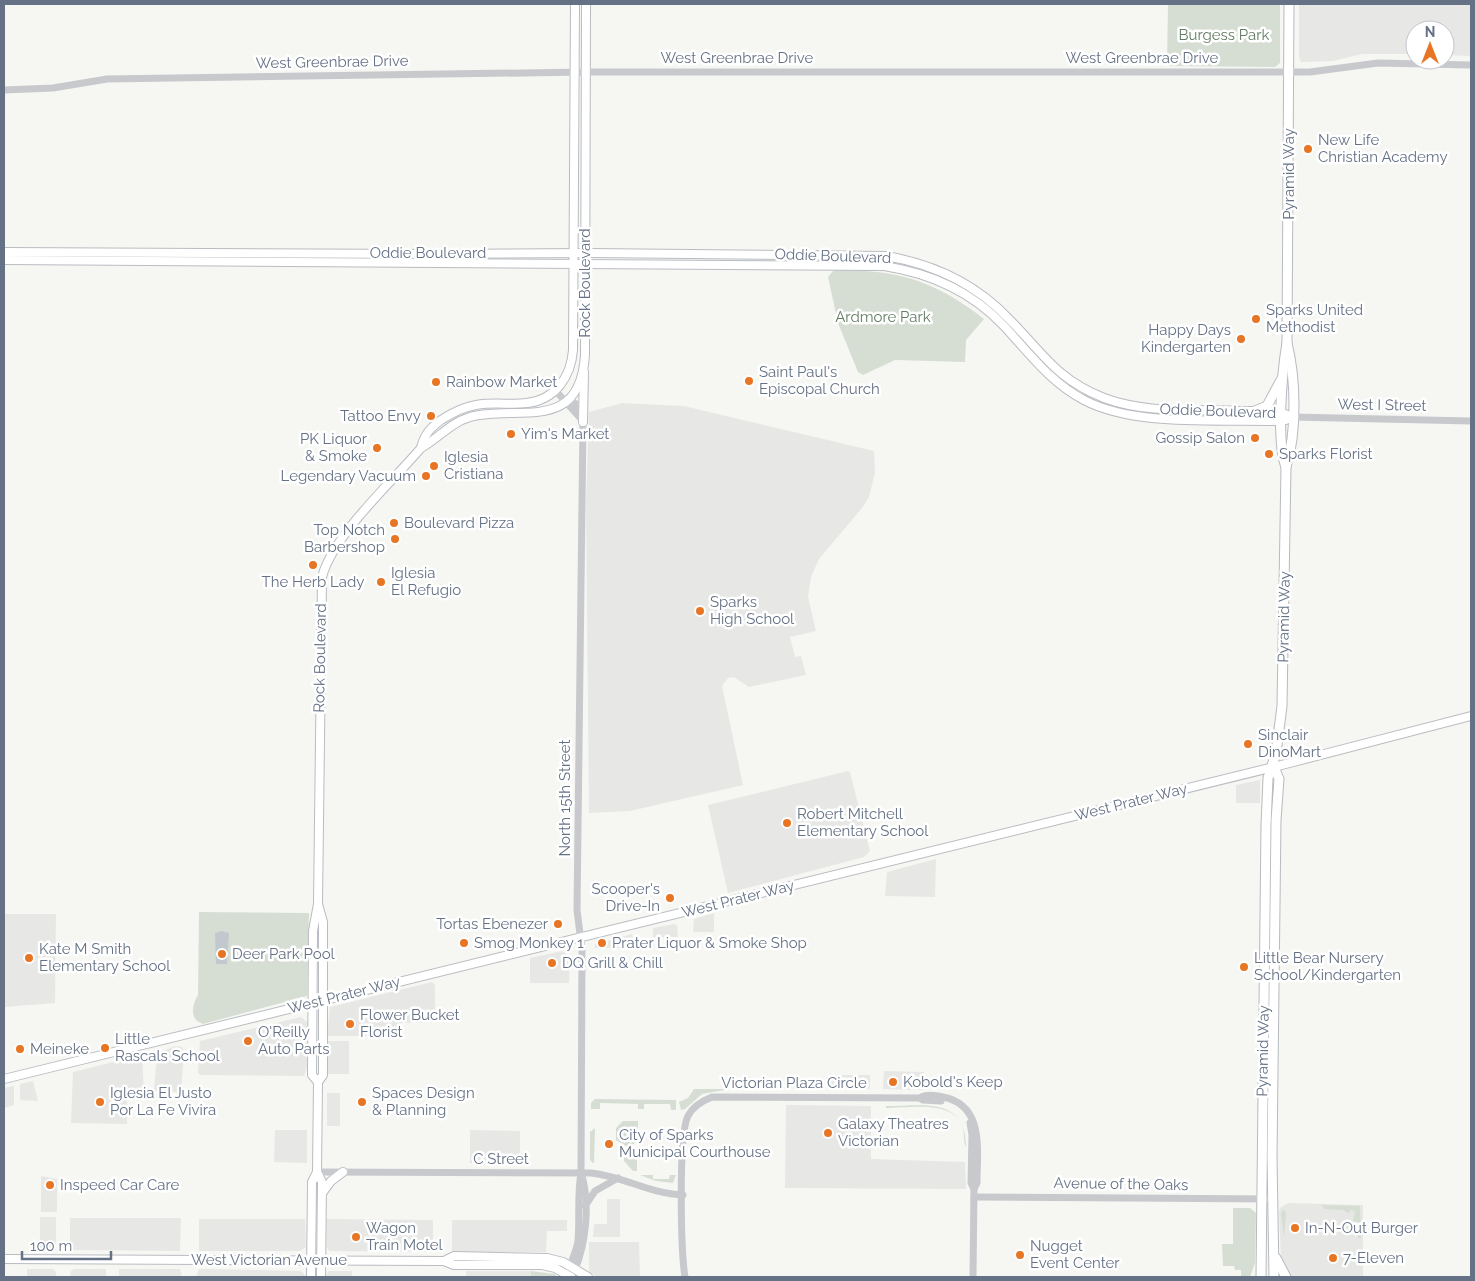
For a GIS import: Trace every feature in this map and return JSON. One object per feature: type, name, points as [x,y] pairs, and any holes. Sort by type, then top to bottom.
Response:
[{"type":"main road","name":"Rock Boulevard","points":[[421,448],[424,436],[430,429],[457,411],[484,404],[528,403],[542,399],[556,391],[568,374],[573,360],[576,4]]},
{"type":"main road","name":"Rock Boulevard","points":[[318,1082],[312,1075],[313,931],[318,904],[322,577],[339,541],[421,448],[452,425],[467,418],[482,414],[536,414],[551,409],[566,400],[577,387],[584,364],[586,4]]},
{"type":"main road","name":"Pyramid Way","points":[[1261,1277],[1267,1199],[1266,826],[1268,778],[1274,767],[1282,706],[1286,467],[1292,444],[1293,377],[1288,343],[1289,4]]},
{"type":"main road","name":"Oddie Boulevard","points":[[4,252],[869,254],[901,258],[934,268],[974,289],[1009,318],[1052,367],[1093,393],[1139,407],[1255,411],[1282,417]]},
{"type":"main road","name":"Oddie Boulevard","points":[[4,260],[870,264],[907,270],[943,282],[980,304],[1003,324],[1049,376],[1070,392],[1098,407],[1149,418],[1292,417]]},
{"type":"main road","name":"Pyramid Way","points":[[1286,467],[1282,458],[1282,417],[1283,375],[1288,343]]},
{"type":"main road","points":[[583,422],[584,364]]},
{"type":"main road","points":[[1255,411],[1265,408],[1270,403],[1283,375]]},
{"type":"main road","name":"West Prater Way","points":[[4,1079],[1274,767],[1471,716]]},
{"type":"main road","name":"Rock Boulevard","points":[[311,1277],[312,1182],[317,1172],[318,1082],[323,1075],[322,922],[318,904]]},
{"type":"main road","name":"Rock Boulevard","points":[[317,1172],[321,1178],[322,1194],[321,1277]]},
{"type":"main road","points":[[322,1194],[329,1182],[343,1172]]},
{"type":"main road","name":"Pyramid Way","points":[[1267,1199],[1274,1277]]},
{"type":"main road","points":[[1273,1250],[1286,1277]]},
{"type":"main road","name":"West Victorian Avenue","points":[[444,1261],[454,1256],[541,1258],[572,1267],[588,1277]]},
{"type":"main road","name":"West Victorian Avenue","points":[[4,1259],[444,1261],[454,1265],[546,1266],[570,1276]]},
{"type":"main road","points":[[1253,1277],[1261,1265]]},
{"type":"street","name":"West Greenbrae Drive","points":[[4,90],[53,88],[107,79],[575,72],[1325,72],[1378,63],[1471,65]]},
{"type":"street","points":[[556,391],[566,400],[568,407],[583,422]]},
{"type":"street","name":"West I Street","points":[[1292,417],[1471,421]]},
{"type":"street","name":"North 15th Street","points":[[570,1276],[578,1243],[578,1187],[581,1173],[582,950],[577,910],[583,422]]},
{"type":"street","name":"Victorian Plaza Circle","points":[[685,1277],[682,1257],[684,1126],[694,1107],[706,1100],[732,1096],[920,1098],[951,1104],[961,1110],[972,1130],[972,1183],[974,1193],[973,1277]]},
{"type":"street","name":"C Street","points":[[317,1172],[581,1173],[618,1178],[655,1192],[683,1195]]},
{"type":"street","name":"North 15th Street","points":[[572,1267],[584,1242],[585,1187],[581,1173]]},
{"type":"street","points":[[585,1206],[595,1191],[618,1178]]},
{"type":"street","name":"Avenue of the Oaks","points":[[974,1193],[1267,1199]]},
{"type":"shaded area","points":[[1299,4],[1471,4],[1471,56],[1455,55],[1455,20],[1405,20],[1405,54],[1362,54],[1333,61],[1301,62],[1299,57]]},
{"type":"shaded area","name":"Sparks High School","points":[[622,403],[684,406],[874,451],[875,473],[869,497],[819,559],[811,577],[808,597],[816,631],[790,637],[795,657],[801,656],[806,675],[749,687],[734,677],[728,678],[722,686],[743,785],[630,811],[589,813],[586,503],[589,412]]},
{"type":"shaded area","name":"Robert Mitchell Elementary School","points":[[850,772],[870,851],[864,857],[728,893],[708,805]]},
{"type":"shaded area","points":[[1260,780],[1260,803],[1236,803],[1236,785]]},
{"type":"shaded area","points":[[936,859],[935,897],[885,896],[887,872]]},
{"type":"shaded area","points":[[714,913],[714,932],[693,932],[694,919]]},
{"type":"shaded area","name":"Kate M Smith Elementary School","points":[[4,914],[56,914],[55,1003],[4,1007]]},
{"type":"shaded area","points":[[677,925],[678,937],[653,937],[653,928]]},
{"type":"shaded area","name":"Deer Park Pool","points":[[222,931],[229,933],[227,964],[216,964],[215,933]]},
{"type":"shaded area","points":[[632,934],[635,948],[595,948],[595,944]]},
{"type":"shaded area","points":[[562,951],[570,956],[569,983],[530,983],[530,958]]},
{"type":"shaded area","points":[[432,982],[435,985],[435,1022],[401,1023],[401,1036],[327,1036],[330,1007]]},
{"type":"shaded area","points":[[301,1017],[307,1022],[308,1027],[308,1065],[304,1076],[201,1075],[198,1073],[200,1041]]},
{"type":"shaded area","points":[[328,1041],[349,1041],[349,1074],[328,1074]]},
{"type":"shaded area","points":[[176,1046],[182,1047],[184,1052],[181,1092],[154,1091],[157,1053]]},
{"type":"shaded area","points":[[142,1055],[144,1092],[127,1092],[127,1124],[71,1123],[73,1072]]},
{"type":"shaded area","points":[[884,1071],[924,1072],[924,1090],[883,1089]]},
{"type":"shaded area","points":[[831,1075],[870,1075],[870,1089],[831,1089]]},
{"type":"shaded area","points":[[33,1081],[38,1101],[20,1100],[20,1084]]},
{"type":"shaded area","points":[[14,1086],[14,1105],[4,1108],[4,1088]]},
{"type":"shaded area","points":[[327,1093],[340,1093],[340,1126],[327,1126]]},
{"type":"shaded area","points":[[786,1105],[871,1106],[871,1159],[965,1162],[966,1189],[785,1188]]},
{"type":"shaded area","points":[[275,1130],[307,1130],[307,1163],[274,1162]]},
{"type":"shaded area","points":[[470,1130],[520,1131],[520,1164],[470,1163]]},
{"type":"shaded area","points":[[41,1176],[57,1179],[57,1212],[41,1212]]},
{"type":"shaded area","points":[[607,1199],[620,1199],[620,1237],[593,1237],[594,1224],[607,1224]]},
{"type":"shaded area","points":[[1288,1203],[1363,1205],[1363,1277],[1289,1277],[1281,1259],[1279,1212],[1280,1208]]},
{"type":"shaded area","points":[[40,1217],[56,1217],[56,1247],[53,1250],[40,1250]]},
{"type":"shaded area","points":[[70,1218],[181,1218],[180,1251],[73,1250],[70,1247]]},
{"type":"shaded area","points":[[199,1219],[305,1219],[306,1247],[300,1251],[199,1251]]},
{"type":"shaded area","points":[[326,1219],[433,1220],[433,1252],[329,1251],[327,1247]]},
{"type":"shaded area","points":[[452,1220],[567,1220],[567,1231],[547,1231],[546,1252],[452,1252]]},
{"type":"shaded area","points":[[589,1242],[639,1242],[640,1277],[597,1277],[589,1272]]},
{"type":"shaded area","points":[[27,1269],[53,1269],[56,1272],[56,1277],[27,1277]]},
{"type":"shaded area","points":[[74,1269],[106,1269],[106,1277],[70,1277],[71,1271]]},
{"type":"shaded area","points":[[119,1269],[180,1269],[182,1277],[119,1277]]},
{"type":"shaded area","points":[[199,1269],[301,1271],[307,1277],[196,1277]]},
{"type":"shaded area","points":[[328,1271],[352,1271],[352,1277],[326,1277]]},
{"type":"shaded area","points":[[466,1271],[531,1271],[531,1277],[466,1277]]},
{"type":"green space","name":"Burgess Park","points":[[1168,4],[1280,4],[1280,63],[1275,67],[1170,66],[1167,62]]},
{"type":"green space","name":"Ardmore Park","points":[[833,271],[876,272],[895,275],[931,286],[966,306],[984,319],[966,340],[965,362],[895,360],[863,375],[858,372],[838,323],[828,277]]},
{"type":"green space","points":[[199,912],[309,913],[307,996],[203,1024],[197,1021],[193,1012],[198,995]]},
{"type":"green space","points":[[694,1089],[730,1089],[702,1094],[685,1109],[681,1110],[679,1102],[688,1098]]},
{"type":"green space","points":[[595,1099],[676,1100],[676,1110],[671,1110],[670,1104],[644,1104],[644,1109],[638,1109],[638,1104],[600,1103],[600,1109],[591,1109],[591,1103]]},
{"type":"green space","points":[[914,1105],[940,1107],[950,1112],[956,1116],[949,1112],[929,1107],[886,1108],[886,1106]]},
{"type":"green space","points":[[623,1121],[638,1121],[638,1140],[629,1148],[616,1140],[616,1128]]},
{"type":"green space","points":[[595,1128],[593,1163],[590,1160],[590,1132]]},
{"type":"green space","points":[[635,1147],[637,1149],[637,1171],[633,1171],[624,1161],[624,1157]]},
{"type":"green space","points":[[640,1175],[653,1175],[653,1179],[669,1179],[670,1175],[676,1175],[673,1183],[656,1181]]},
{"type":"green space","points":[[1321,1205],[1360,1206],[1361,1238],[1358,1238],[1358,1222],[1353,1221],[1355,1211],[1350,1210],[1349,1213],[1343,1210],[1325,1209]]},
{"type":"green space","points":[[1233,1208],[1250,1208],[1256,1213],[1255,1263],[1250,1277],[1241,1277],[1241,1270],[1235,1270],[1234,1266],[1223,1266],[1222,1244],[1233,1244]]},
{"type":"green space","points":[[1283,1209],[1286,1213],[1284,1238],[1281,1214]]},
{"type":"green space","points":[[531,1271],[555,1274],[557,1277],[531,1277]]},
{"type":"place","name":"New Life Christian Academy","points":[[1308,149]]},
{"type":"place","name":"Sparks United Methodist","points":[[1256,319]]},
{"type":"place","name":"Happy Days Kindergarten","points":[[1241,339]]},
{"type":"place","name":"Saint Paul's Episcopal Church","points":[[749,381]]},
{"type":"place","name":"Rainbow Market","points":[[436,382]]},
{"type":"place","name":"Tattoo Envy","points":[[431,416]]},
{"type":"place","name":"Yim's Market","points":[[511,434]]},
{"type":"place","name":"Gossip Salon","points":[[1255,438]]},
{"type":"place","name":"PK Liquor & Smoke","points":[[377,448]]},
{"type":"place","name":"Sparks Florist","points":[[1269,454]]},
{"type":"place","name":"Iglesia Cristiana","points":[[434,466]]},
{"type":"place","name":"Legendary Vacuum","points":[[426,476]]},
{"type":"place","name":"Boulevard Pizza","points":[[394,523]]},
{"type":"place","name":"Top Notch Barbershop","points":[[395,539]]},
{"type":"place","name":"The Herb Lady","points":[[313,565]]},
{"type":"place","name":"Iglesia El Refugio","points":[[381,582]]},
{"type":"place","name":"Sparks High School","points":[[700,611]]},
{"type":"place","name":"Sinclair DinoMart","points":[[1248,744]]},
{"type":"place","name":"Robert Mitchell Elementary School","points":[[787,823]]},
{"type":"place","name":"Scooper's Drive-In","points":[[670,898]]},
{"type":"place","name":"Tortas Ebenezer","points":[[558,924]]},
{"type":"place","name":"Smog Monkey 1","points":[[464,943]]},
{"type":"place","name":"Prater Liquor & Smoke Shop","points":[[602,943]]},
{"type":"place","name":"Deer Park Pool","points":[[222,954]]},
{"type":"place","name":"Kate M Smith Elementary School","points":[[29,958]]},
{"type":"place","name":"DQ Grill & Chill","points":[[552,963]]},
{"type":"place","name":"Little Bear Nursery School/Kindergarten","points":[[1244,967]]},
{"type":"place","name":"Flower Bucket Florist","points":[[350,1024]]},
{"type":"place","name":"O'Reilly Auto Parts","points":[[248,1041]]},
{"type":"place","name":"Little Rascals School","points":[[105,1048]]},
{"type":"place","name":"Meineke","points":[[20,1049]]},
{"type":"place","name":"Kobold's Keep","points":[[893,1082]]},
{"type":"place","name":"Iglesia El Justo Por La Fe Vivira","points":[[100,1102]]},
{"type":"place","name":"Spaces Design & Planning","points":[[362,1102]]},
{"type":"place","name":"Galaxy Theatres Victorian","points":[[828,1133]]},
{"type":"place","name":"City of Sparks Municipal Courthouse","points":[[609,1144]]},
{"type":"place","name":"Inspeed Car Care","points":[[50,1185]]},
{"type":"place","name":"In-N-Out Burger","points":[[1295,1228]]},
{"type":"place","name":"Wagon Train Motel","points":[[356,1237]]},
{"type":"place","name":"Nugget Event Center","points":[[1020,1255]]},
{"type":"place","name":"7-Eleven","points":[[1333,1258]]}]
